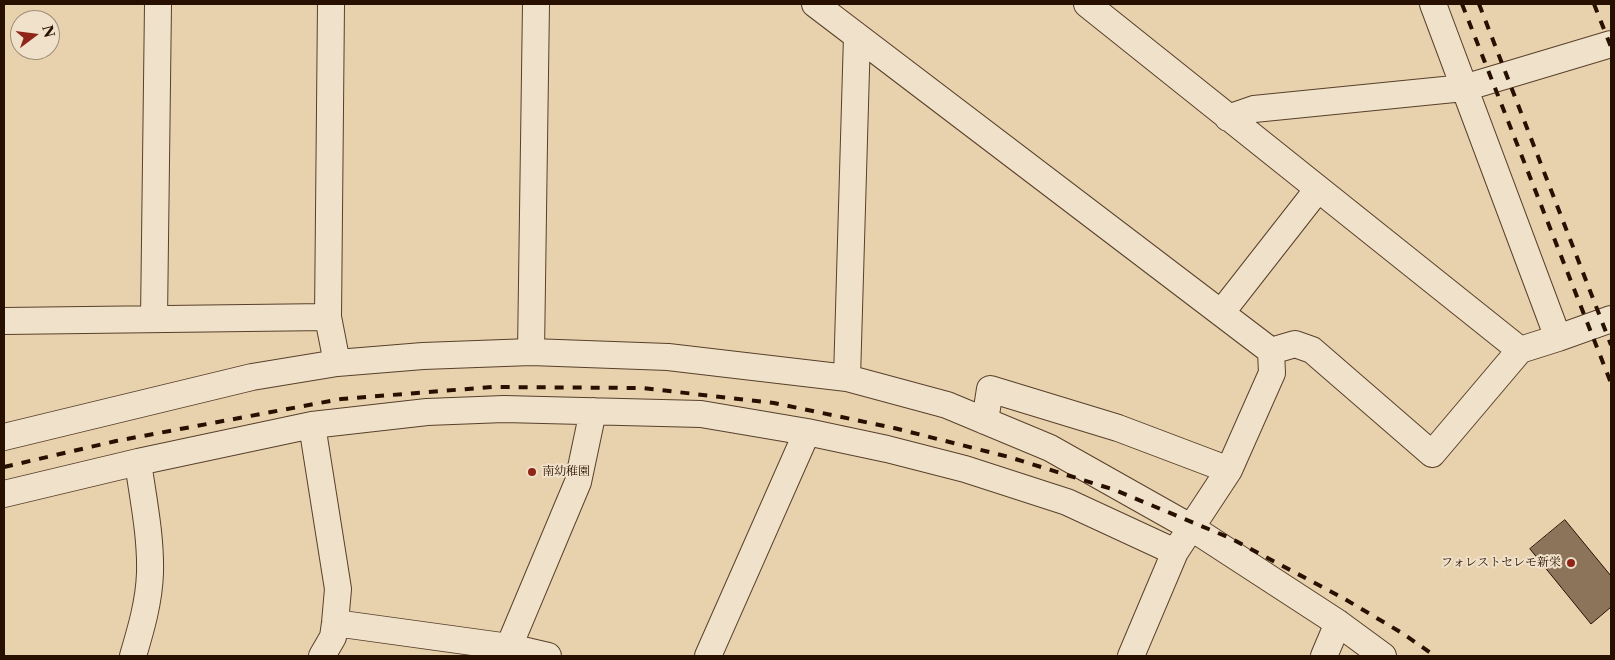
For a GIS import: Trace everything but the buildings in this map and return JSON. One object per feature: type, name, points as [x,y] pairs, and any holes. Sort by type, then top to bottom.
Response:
[{"type":"street","points":[[154,319],[158,4]]},
{"type":"street","points":[[332,4],[328,317],[336,363]]},
{"type":"street","points":[[531,352],[536,4]]},
{"type":"street","points":[[815,4],[1271,351]]},
{"type":"street","points":[[1088,4],[1520,350]]},
{"type":"street","points":[[1433,4],[1558,338]]},
{"type":"street","points":[[847,378],[857,36]]},
{"type":"street","points":[[1228,118],[1254,109],[1464,88],[1611,44]]},
{"type":"street","points":[[1221,313],[1318,189]]},
{"type":"street","points":[[4,321],[328,317]]},
{"type":"street","points":[[1271,351],[1295,344],[1312,350],[1432,454],[1520,350],[1611,319]]},
{"type":"street","points":[[1131,656],[1175,552],[1229,470],[1272,373],[1271,351]]},
{"type":"street","points":[[4,437],[252,377],[336,363],[423,356],[531,352],[668,357],[847,378],[948,405],[1050,448],[1192,528],[1338,623],[1383,656]]},
{"type":"street","points":[[985,421],[990,389],[1118,428],[1229,470]]},
{"type":"street","points":[[4,494],[138,462],[312,425],[427,412],[504,409],[700,414],[807,432],[887,449],[965,469],[1058,499],[1175,552]]},
{"type":"street","points":[[507,652],[578,482],[593,411]]},
{"type":"street","points":[[312,425],[338,589],[333,637],[322,656]]},
{"type":"street","points":[[708,656],[807,432]]},
{"type":"street","points":[[133,656],[144,621],[150,574],[147,523],[138,462]]},
{"type":"street","points":[[335,623],[507,652],[548,656]]},
{"type":"street","points":[[1324,656],[1338,623]]},
{"type":"railway","points":[[1462,4],[1611,383]]},
{"type":"railway","points":[[1479,4],[1611,345]]},
{"type":"railway","points":[[1594,4],[1611,47]]},
{"type":"railway","points":[[4,467],[116,441],[341,399],[492,387],[642,388],[774,403],[894,428],[1009,457],[1115,490],[1230,538],[1343,598],[1402,633],[1435,656]]},
{"type":"place","name":"南幼稚園","points":[[532,472]]},
{"type":"place","name":"フォレストセレモ新栄","points":[[1571,563]]}]
